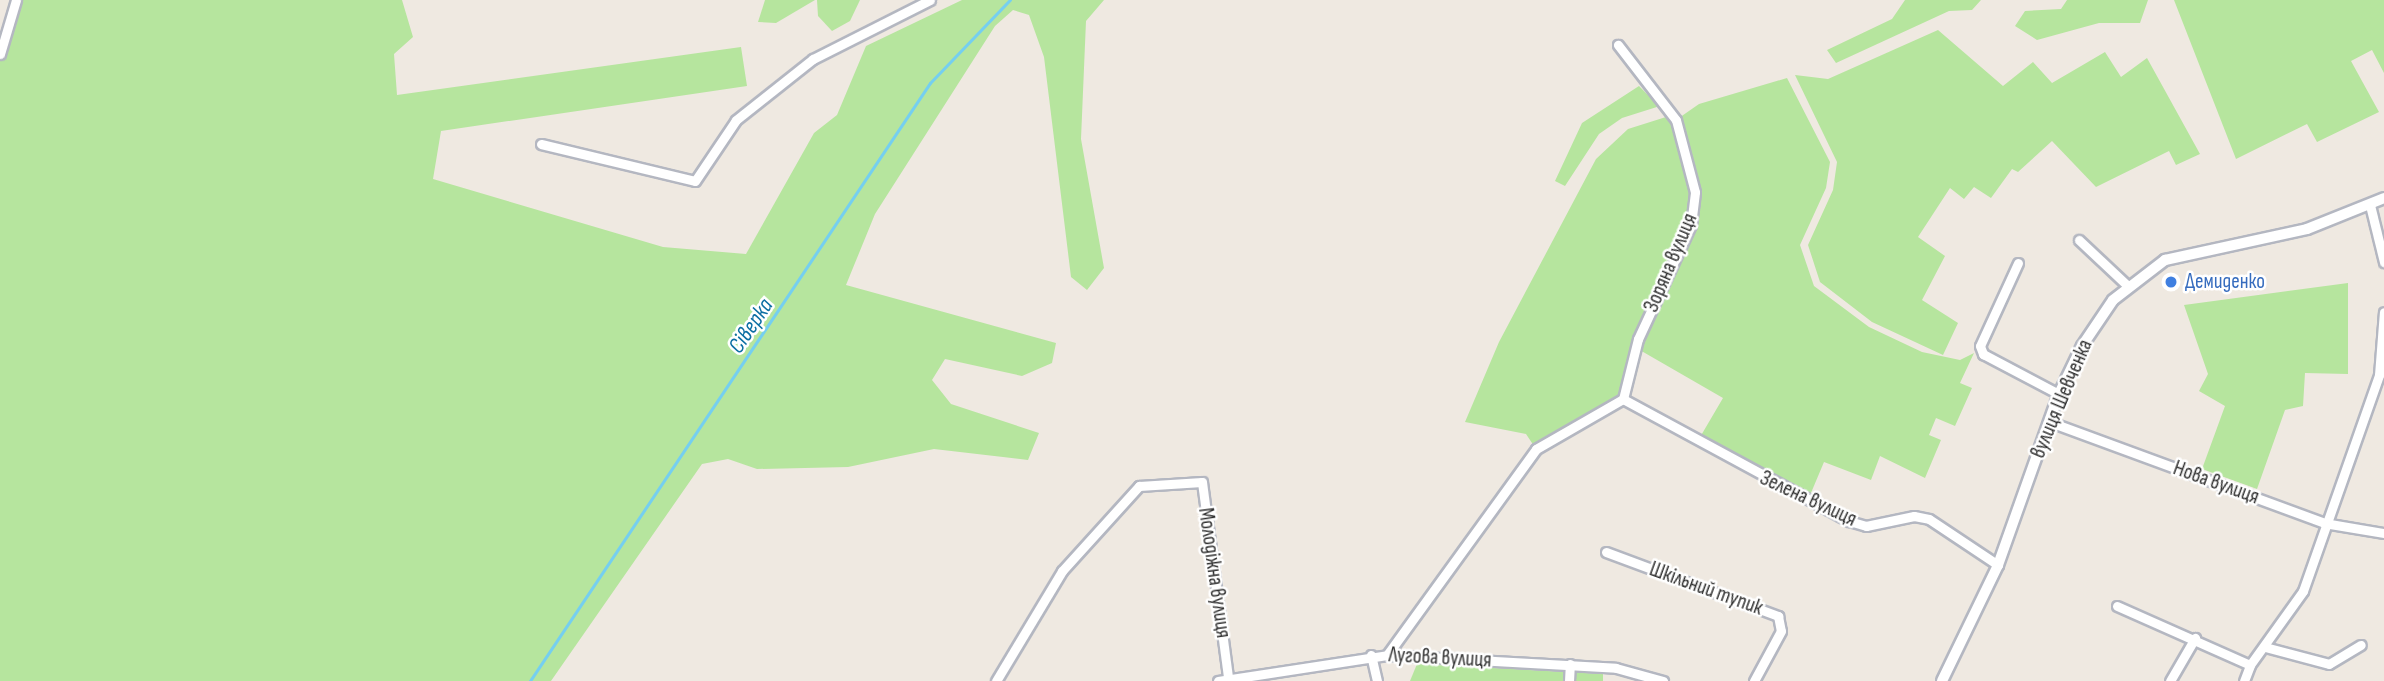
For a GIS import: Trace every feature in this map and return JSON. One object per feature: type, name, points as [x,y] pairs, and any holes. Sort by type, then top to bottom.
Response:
[{"type":"street","points":[[0,54],[16,0]]},
{"type":"street","points":[[541,144],[695,181],[736,120],[813,59],[930,0]]},
{"type":"street","name":"Зоряна вулиця","points":[[1618,45],[1676,120],[1695,192],[1691,225],[1638,339],[1623,399]]},
{"type":"street","name":"вулиця Шевченка","points":[[1942,681],[1998,565],[2059,394],[2100,316],[2128,286],[2190,251],[2307,229],[2384,198]]},
{"type":"street","points":[[2370,205],[2384,262]]},
{"type":"street","points":[[2079,240],[2128,286]]},
{"type":"street","points":[[2018,263],[1980,346],[1983,354],[2059,394]]},
{"type":"street","points":[[2244,681],[2250,665],[2266,648],[2303,591],[2324,523],[2379,375],[2384,312]]},
{"type":"street","points":[[1387,655],[1536,449],[1578,419],[1623,399]]},
{"type":"street","name":"Зелена вулиця","points":[[1623,399],[1849,521],[1866,526],[1914,516],[1929,519],[1998,565]]},
{"type":"street","name":"Нова вулиця","points":[[2050,422],[2324,523],[2384,533]]},
{"type":"street","name":"Молодіжна вулиця","points":[[996,681],[1062,571],[1139,486],[1202,482],[1228,676]]},
{"type":"street","name":"Шкільний тупик","points":[[1606,552],[1778,616],[1781,631],[1755,681]]},
{"type":"street","points":[[2117,606],[2195,638],[2250,665]]},
{"type":"street","points":[[2170,681],[2195,638]]},
{"type":"street","points":[[2266,648],[2329,664],[2361,645]]},
{"type":"street","name":"Лугова вулиця","points":[[1218,681],[1228,676],[1387,655],[1616,667],[1663,681]]},
{"type":"street","points":[[1371,656],[1377,681]]},
{"type":"street","points":[[1569,681],[1570,664]]},
{"type":"green space","points":[[23,0],[402,0],[413,37],[394,54],[397,95],[741,47],[747,86],[441,131],[433,179],[663,247],[746,254],[814,133],[837,115],[866,46],[962,0],[1104,0],[1086,21],[1081,139],[1104,268],[1087,290],[1071,277],[1044,57],[1029,15],[1013,10],[995,26],[875,214],[846,285],[1056,343],[1052,363],[1022,376],[945,359],[932,380],[951,404],[1039,433],[1028,460],[934,449],[848,467],[757,469],[728,459],[702,464],[551,681],[0,681],[0,43]]},
{"type":"green space","points":[[765,0],[815,0],[776,23],[758,22]]},
{"type":"green space","points":[[817,0],[860,0],[850,21],[832,31],[818,16]]},
{"type":"green space","points":[[1905,0],[1981,0],[1972,10],[1949,11],[1836,63],[1827,50],[1892,19]]},
{"type":"green space","points":[[2067,0],[2148,0],[2140,23],[2099,23],[2037,40],[2015,26],[2025,11],[2061,9]]},
{"type":"green space","points":[[2174,0],[2384,0],[2384,73],[2372,50],[2351,61],[2379,112],[2317,142],[2307,124],[2236,159]]},
{"type":"green space","points":[[1938,30],[2003,86],[2033,62],[2052,83],[2105,52],[2121,77],[2147,58],[2200,154],[2176,165],[2169,151],[2096,187],[2052,141],[2018,172],[2012,169],[1991,198],[1974,187],[1964,199],[1950,188],[1918,237],[1945,256],[1922,300],[1958,323],[1943,355],[1872,322],[1820,282],[1808,245],[1833,190],[1837,162],[1795,75],[1828,79]]},
{"type":"green space","points":[[1787,78],[1830,162],[1826,188],[1800,245],[1814,286],[1869,327],[1922,352],[1960,360],[1974,353],[1960,383],[1972,388],[1955,426],[1936,418],[1929,435],[1941,440],[1925,478],[1880,456],[1871,480],[1824,462],[1808,500],[1696,444],[1723,398],[1638,349],[1623,399],[1536,449],[1526,434],[1465,422],[1499,342],[1596,159],[1628,129],[1666,117],[1660,106],[1622,118],[1599,134],[1565,186],[1555,181],[1582,123],[1639,86],[1652,99],[1659,96],[1676,120],[1699,104]]},
{"type":"green space","points":[[2348,283],[2348,374],[2305,373],[2303,406],[2285,410],[2257,489],[2202,469],[2225,406],[2199,391],[2208,374],[2184,305]]},
{"type":"green space","points":[[1417,664],[1603,674],[1603,681],[1410,681]]},
{"type":"waterway","name":"Сіверка","points":[[530,681],[930,83],[1010,0]]},
{"type":"place","name":"Демиденко","points":[[2171,282]]}]
